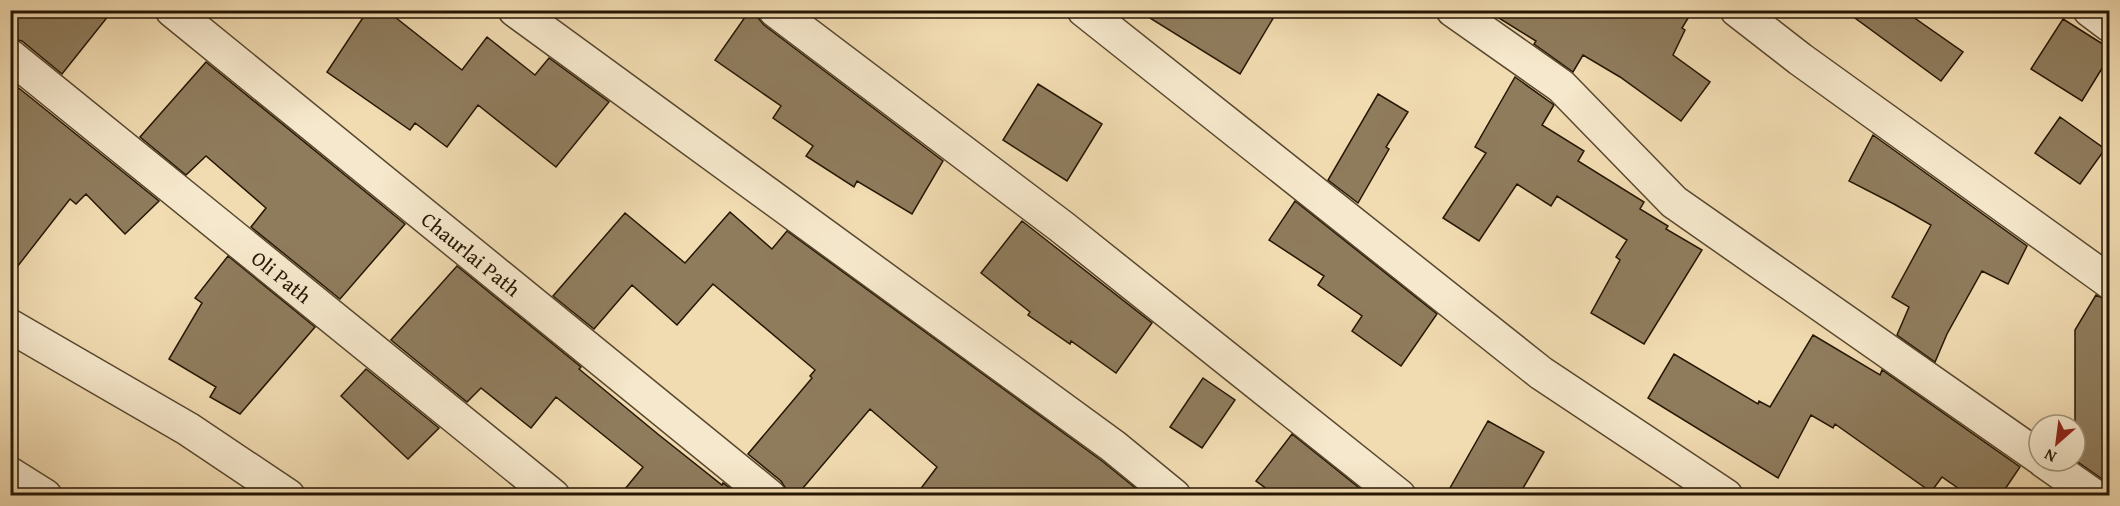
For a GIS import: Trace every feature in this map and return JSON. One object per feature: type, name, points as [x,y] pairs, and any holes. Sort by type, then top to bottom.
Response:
[{"type":"street","name":"Chaurlai Path","points":[[172,10],[769,495]]},
{"type":"street","points":[[515,10],[1113,446],[1174,495]]},
{"type":"street","points":[[776,10],[1062,227],[1399,495]]},
{"type":"street","points":[[1084,10],[1541,373],[1726,495]]},
{"type":"street","points":[[1453,10],[1561,86],[1674,202],[2027,449]]},
{"type":"street","points":[[1737,10],[1800,59],[2109,282]]},
{"type":"street","points":[[2090,10],[2109,25]]},
{"type":"street","name":"Oli Path","points":[[10,56],[553,495]]},
{"type":"street","points":[[10,326],[188,429],[288,495]]},
{"type":"street","points":[[2062,473],[2094,495]]},
{"type":"street","points":[[10,474],[45,495]]},
{"type":"building","points":[[10,10],[113,10],[62,74],[22,41],[10,38]]},
{"type":"building","points":[[368,10],[386,10],[462,70],[487,37],[535,75],[549,58],[609,102],[556,167],[478,105],[447,147],[415,123],[410,130],[327,72]]},
{"type":"building","points":[[750,10],[757,10],[758,18],[764,25],[943,161],[912,214],[857,181],[854,187],[806,156],[813,146],[773,118],[781,106],[715,60]]},
{"type":"building","points":[[1137,10],[1278,10],[1240,74]]},
{"type":"building","points":[[1486,10],[1693,10],[1682,28],[1685,30],[1673,55],[1710,82],[1681,121],[1620,77],[1583,55],[1573,72],[1534,44],[1536,41]]},
{"type":"building","points":[[1844,10],[1903,10],[1963,52],[1941,81]]},
{"type":"building","points":[[2063,19],[2109,48],[2109,57],[2082,101],[2031,69]]},
{"type":"building","points":[[206,62],[405,224],[340,299],[251,227],[266,208],[206,156],[186,175],[140,137]]},
{"type":"building","points":[[1515,77],[1554,105],[1542,125],[1584,151],[1578,161],[1644,202],[1640,209],[1668,226],[1666,229],[1702,250],[1644,344],[1591,313],[1620,260],[1616,257],[1627,240],[1557,196],[1551,206],[1517,184],[1479,241],[1443,218],[1486,153],[1475,147]]},
{"type":"building","points":[[10,81],[159,201],[125,234],[86,194],[76,204],[70,199],[10,276]]},
{"type":"building","points":[[1038,84],[1102,124],[1067,181],[1003,140]]},
{"type":"building","points":[[1378,94],[1408,112],[1386,147],[1389,149],[1358,203],[1328,180]]},
{"type":"building","points":[[2060,117],[2105,149],[2080,184],[2035,153]]},
{"type":"building","points":[[1873,135],[2027,246],[2008,284],[1982,271],[1947,334],[1935,362],[1897,335],[1909,307],[1892,297],[1931,225],[1849,181]]},
{"type":"building","points":[[1295,201],[1437,314],[1401,366],[1352,331],[1362,316],[1318,285],[1324,276],[1269,240]]},
{"type":"building","points":[[730,212],[772,249],[787,231],[1102,461],[1144,495],[916,495],[937,467],[870,409],[797,495],[787,495],[781,481],[748,454],[812,378],[810,376],[815,370],[713,284],[677,325],[632,285],[594,329],[553,296],[625,213],[685,263]]},
{"type":"building","points":[[1022,221],[1152,323],[1116,373],[1071,341],[1070,344],[1028,315],[1030,312],[981,273]]},
{"type":"building","points":[[228,256],[315,327],[240,414],[210,397],[216,387],[169,359],[202,303],[195,298]]},
{"type":"building","points":[[457,266],[581,367],[579,369],[659,435],[722,485],[723,483],[739,495],[620,495],[643,467],[556,397],[531,428],[481,388],[467,402],[391,340]]},
{"type":"building","points":[[2096,295],[2109,301],[2109,486],[2087,468],[2087,413],[2075,413],[2075,330]]},
{"type":"building","points":[[1813,335],[1880,375],[1882,370],[2020,467],[2001,495],[1968,495],[1942,477],[1931,492],[1835,424],[1833,428],[1811,415],[1778,478],[1648,398],[1674,354],[1758,404],[1759,401],[1770,407]]},
{"type":"building","points":[[366,369],[439,428],[408,459],[341,396]]},
{"type":"building","points":[[1203,378],[1235,400],[1202,448],[1170,427]]},
{"type":"building","points":[[1488,421],[1544,452],[1519,495],[1446,495]]},
{"type":"building","points":[[1292,434],[1368,495],[1275,495],[1256,481]]}]
